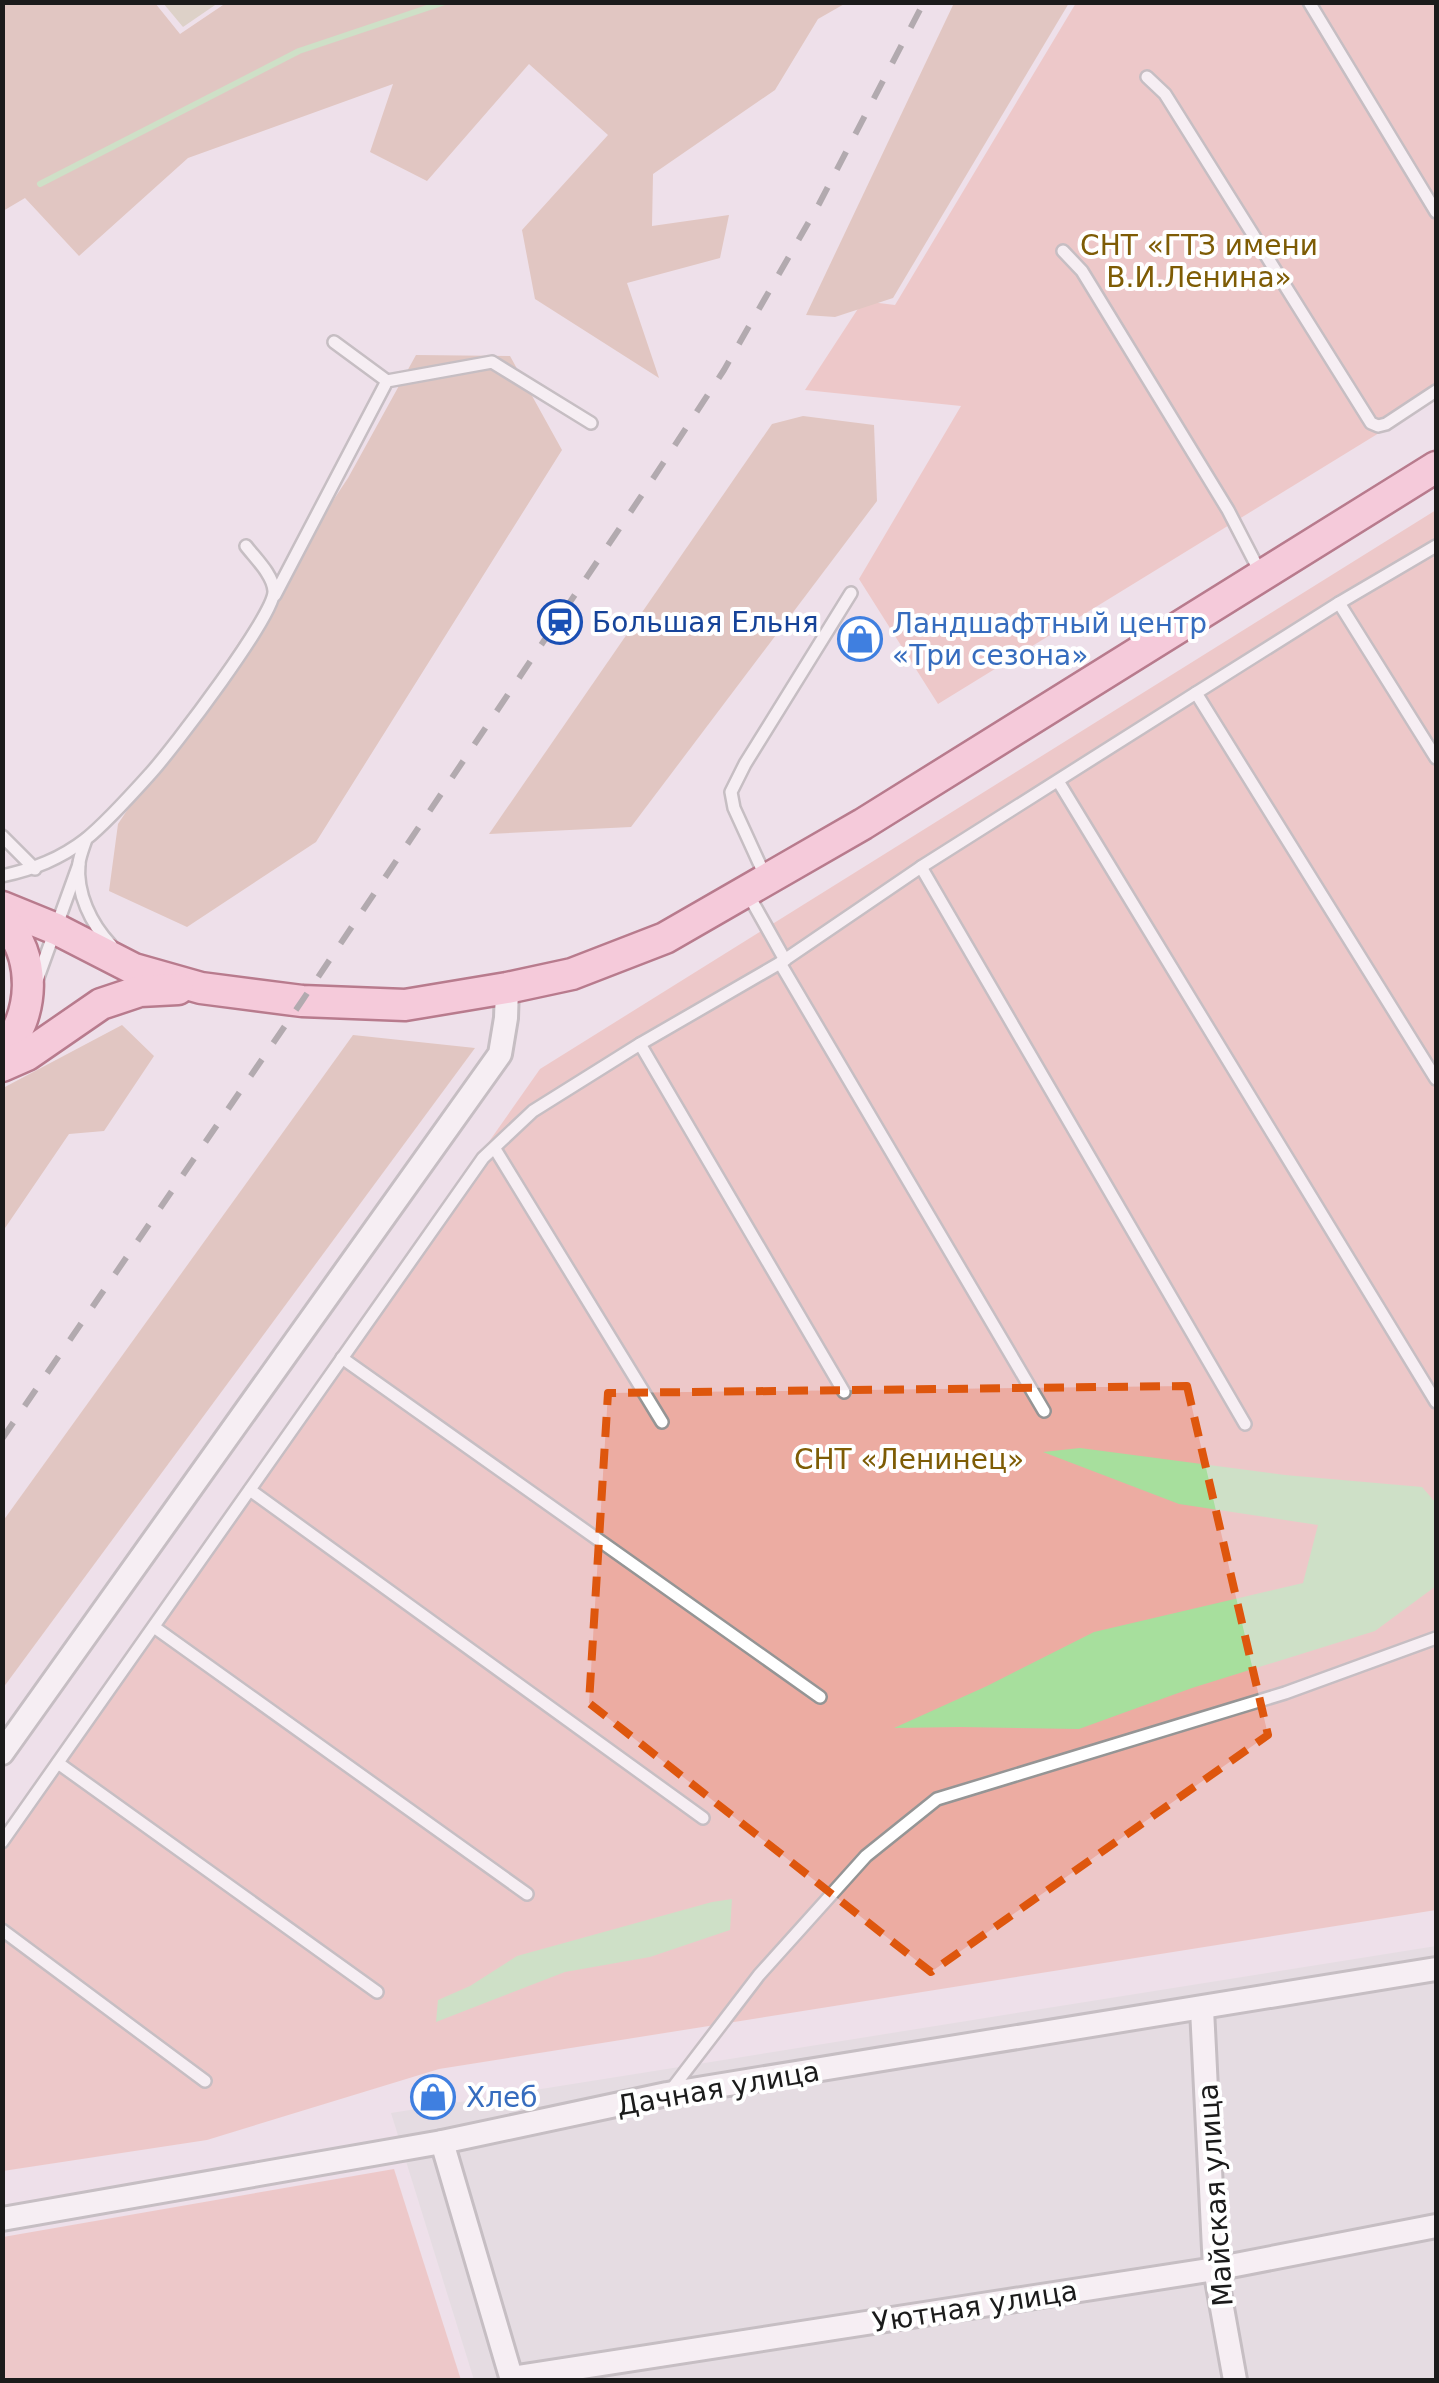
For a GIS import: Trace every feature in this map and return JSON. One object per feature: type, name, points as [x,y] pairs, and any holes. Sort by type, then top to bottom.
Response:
[{"type":"main road","points":[[2,907],[134,968],[201,988],[302,1001],[406,1005],[572,974],[665,938],[757,886],[1436,467]]},
{"type":"main road","points":[[2,919],[18,941],[27,967],[26,1011],[16,1039],[2,1054]]},
{"type":"main road","points":[[2,1066],[27,1055],[101,1004],[140,991],[201,988]]},
{"type":"street","points":[[2,1753],[500,1054],[507,988]]},
{"type":"street","name":"Дачная улица","points":[[2,2219],[442,2142],[667,2094],[1436,1970]]},
{"type":"street","name":"Майская улица","points":[[1202,2008],[1215,2269],[1236,2380]]},
{"type":"street","points":[[442,2142],[512,2379]]},
{"type":"street","name":"Уютная улица","points":[[512,2379],[1215,2269],[1436,2226]]},
{"type":"lane","points":[[1310,2],[1436,212]]},
{"type":"lane","points":[[1148,77],[1165,94],[1371,423],[1386,424],[1436,391]]},
{"type":"lane","points":[[1063,252],[1082,271],[1228,510],[1262,576]]},
{"type":"lane","points":[[334,342],[387,381],[492,362],[591,423]]},
{"type":"lane","points":[[2,876],[35,869],[86,839],[152,772],[224,678],[268,612],[387,381]]},
{"type":"lane","points":[[246,546],[272,580],[275,595]]},
{"type":"lane","points":[[2,1842],[483,1158],[533,1111],[782,962],[921,867],[1436,546]]},
{"type":"lane","points":[[851,593],[745,764],[731,792],[734,808],[782,962],[1044,1411]]},
{"type":"lane","points":[[1339,603],[1436,758]]},
{"type":"lane","points":[[1196,694],[1436,1079]]},
{"type":"lane","points":[[1058,781],[1436,1402]]},
{"type":"lane","points":[[2,836],[35,869]]},
{"type":"lane","points":[[26,1011],[86,839]]},
{"type":"lane","points":[[79,864],[82,899],[90,916],[104,938],[134,968]]},
{"type":"lane","points":[[921,867],[1245,1424]]},
{"type":"lane","points":[[640,1044],[844,1392]]},
{"type":"lane","points":[[495,1149],[662,1422]]},
{"type":"lane","points":[[342,1358],[820,1697]]},
{"type":"lane","points":[[250,1490],[703,1818]]},
{"type":"lane","points":[[154,1626],[527,1894]]},
{"type":"lane","points":[[667,2094],[759,1974],[866,1856],[937,1799],[1284,1693],[1436,1638]]},
{"type":"lane","points":[[58,1763],[377,1992]]},
{"type":"lane","points":[[2,1930],[205,2081]]},
{"type":"highlighted area","points":[[1187,1386],[1268,1735],[931,1972],[589,1703],[608,1393]]},
{"type":"shaded area","points":[[3,3],[155,3],[180,34],[226,3],[846,3],[818,19],[775,90],[653,174],[652,226],[729,215],[720,258],[627,283],[659,378],[535,299],[522,230],[608,135],[529,64],[427,181],[370,152],[393,84],[188,158],[79,256],[25,198],[3,211]]},
{"type":"shaded area","points":[[163,3],[218,3],[183,27]]},
{"type":"shaded area","points":[[954,3],[1069,3],[893,298],[835,317],[806,315]]},
{"type":"shaded area","points":[[416,355],[510,356],[562,450],[316,842],[187,927],[109,891],[118,824],[348,478]]},
{"type":"shaded area","points":[[803,416],[874,425],[877,501],[631,827],[489,834],[772,424]]},
{"type":"shaded area","points":[[122,1025],[154,1056],[104,1131],[69,1134],[3,1231],[3,1088]]},
{"type":"shaded area","points":[[353,1035],[475,1048],[3,1688],[3,1521]]},
{"type":"shaded area","points":[[1080,1448],[1285,1475],[1422,1487],[1436,1503],[1436,1586],[1375,1631],[1192,1688],[1079,1729],[894,1728],[1094,1632],[1303,1583],[1318,1525],[1179,1504],[1043,1452]]},
{"type":"shaded area","points":[[732,1899],[730,1930],[650,1957],[565,1972],[436,2022],[438,2000],[470,1986],[517,1956]]},
{"type":"shaded area","points":[[1436,1946],[1436,2380],[474,2380],[391,2113]]},
{"type":"green space","name":"СНТ «ГТЗ имени В.И.Ленина»","points":[[1076,3],[1436,3],[1436,398],[938,704],[859,579],[961,406],[805,390],[863,301],[895,305]]},
{"type":"green space","name":"СНТ «Ленинец»","points":[[1436,510],[1436,1910],[439,2069],[207,2140],[3,2171],[3,1834],[540,1069]]},
{"type":"green space","points":[[394,2169],[461,2380],[3,2380],[3,2237]]},
{"type":"waterway","points":[[40,184],[299,51],[445,2]]},
{"type":"railway","points":[[2,1439],[302,1001],[724,370],[819,204],[924,2]]},
{"type":"place","name":"Большая Ельня","points":[[560,622]]},
{"type":"place","name":"Ландшафтный центр «Три сезона»","points":[[860,639]]},
{"type":"place","name":"Хлеб","points":[[433,2097]]}]
